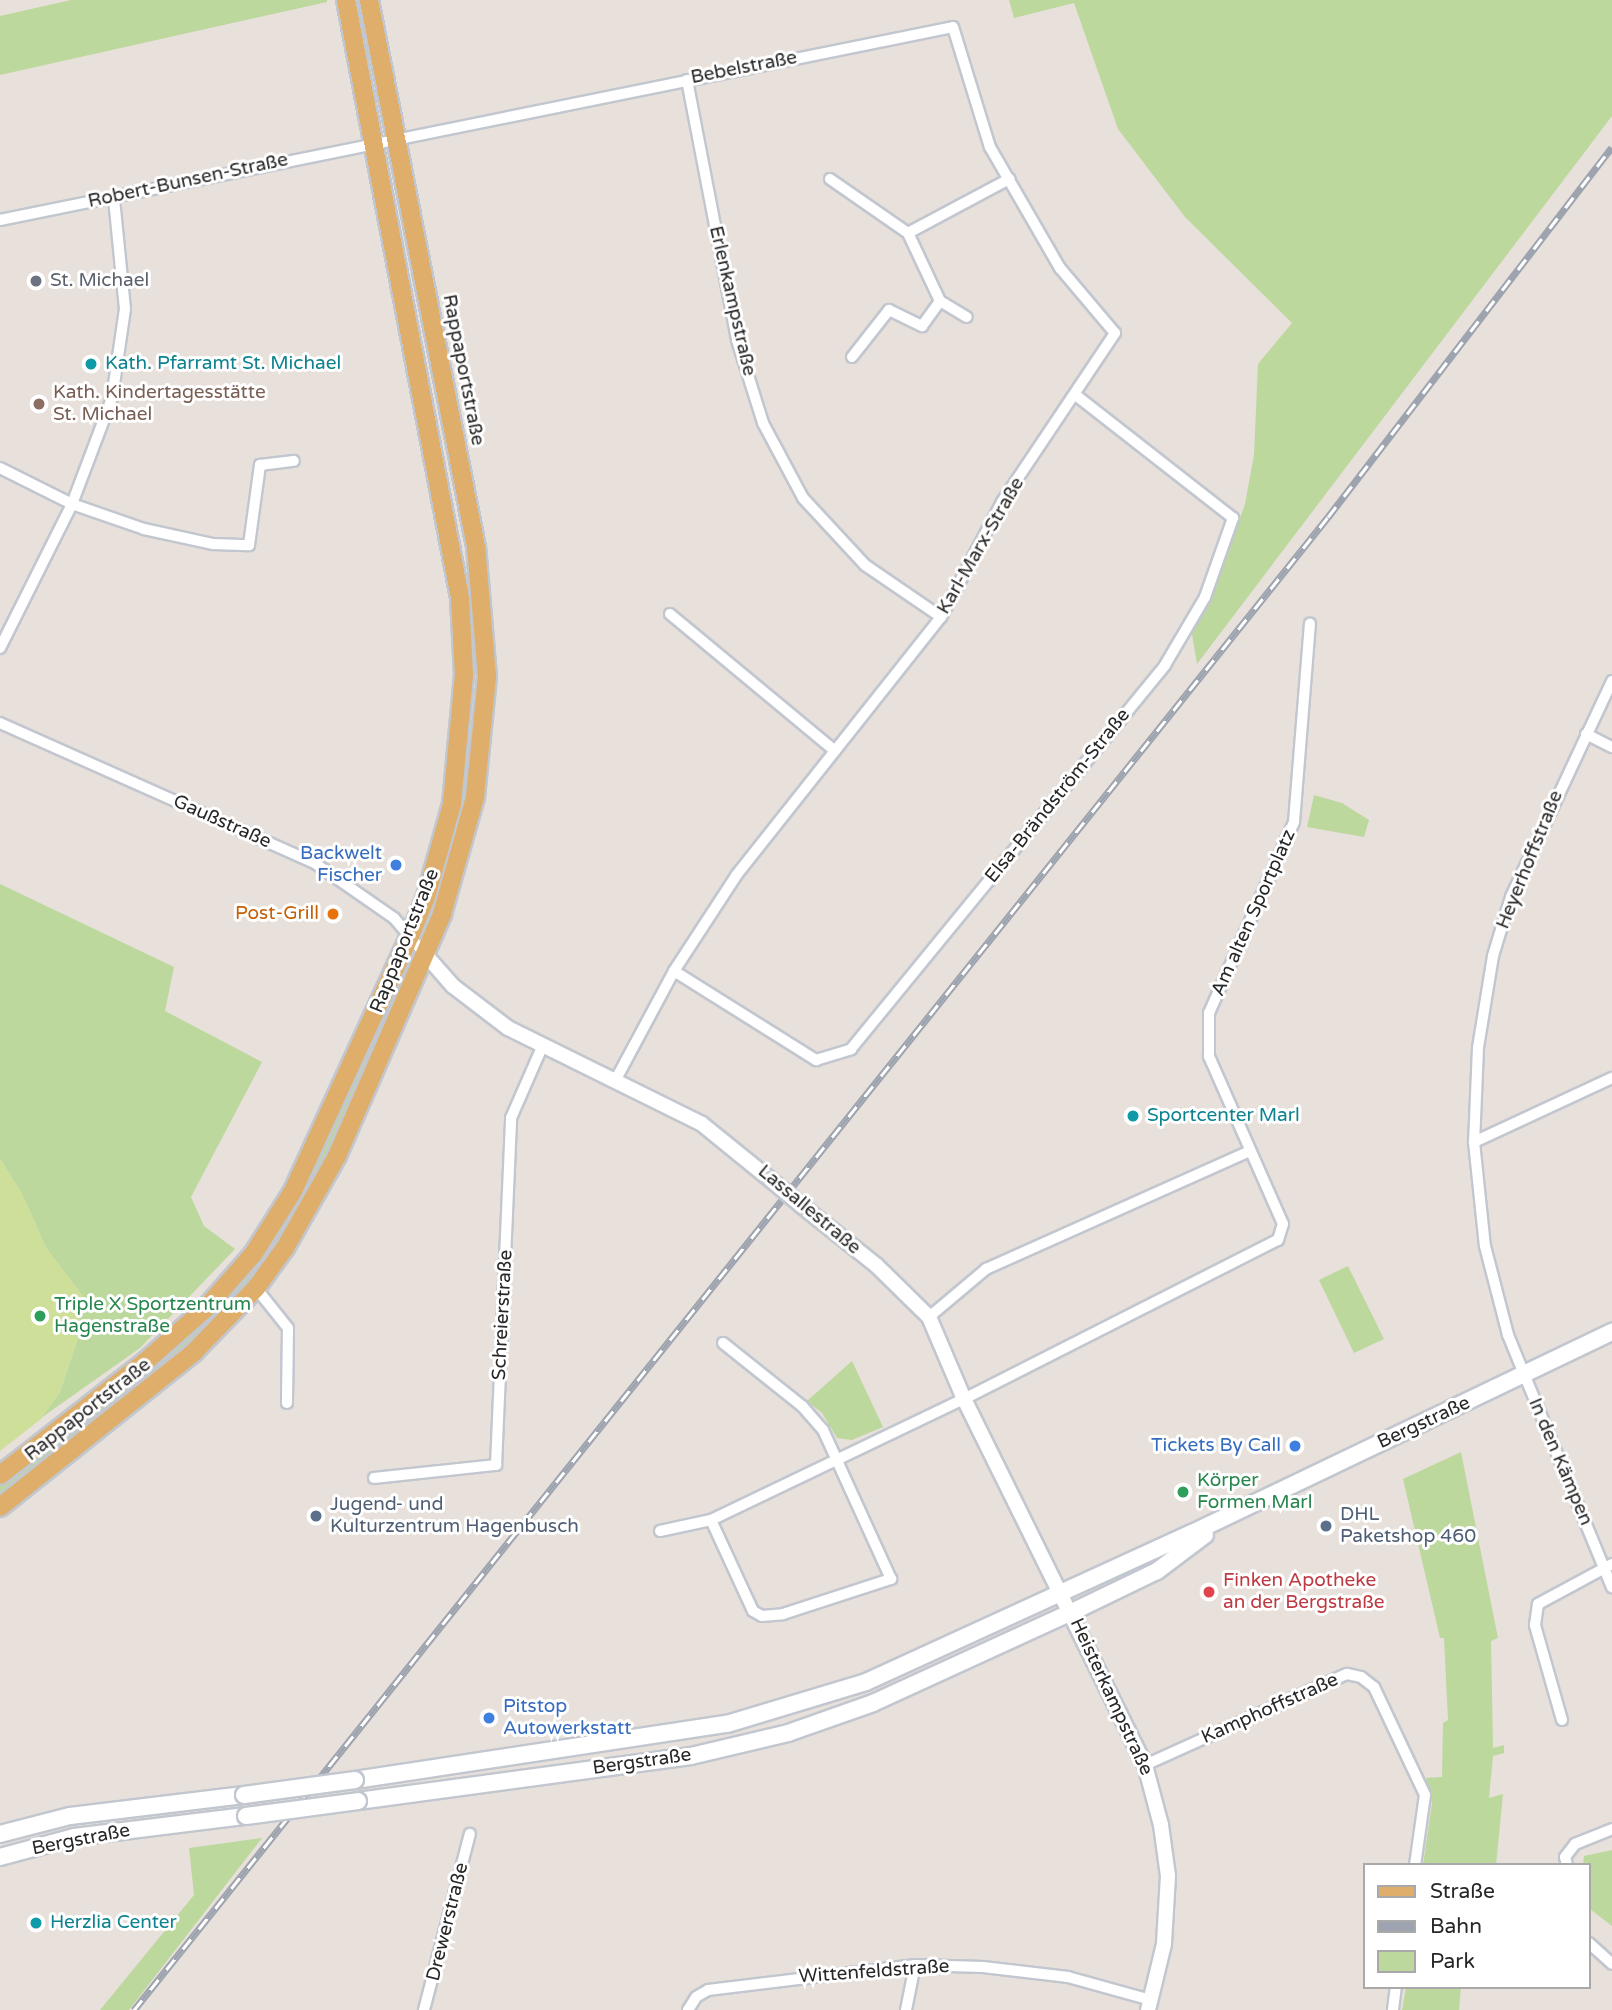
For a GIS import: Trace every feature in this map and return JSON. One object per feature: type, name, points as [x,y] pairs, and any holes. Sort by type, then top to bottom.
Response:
[{"type":"main road","name":"Rappaportstraße","points":[[0,1475],[186,1327],[254,1253],[293,1191],[410,936],[452,804],[464,676],[460,598],[376,141],[346,0]]},
{"type":"main road","name":"Rappaportstraße","points":[[0,1507],[194,1352],[256,1288],[285,1248],[337,1156],[442,914],[475,797],[487,677],[476,547],[369,0]]},
{"type":"main road","name":"Bergstraße","points":[[0,1834],[70,1816],[355,1780],[727,1724],[866,1682],[1235,1513],[1612,1332]]},
{"type":"main road","name":"Bergstraße","points":[[0,1857],[74,1837],[358,1801],[733,1748],[873,1703],[1072,1612],[1157,1571],[1235,1513]]},
{"type":"street","name":"Bebelstraße","points":[[376,141],[953,27],[990,147],[1060,268],[1115,333]]},
{"type":"street","name":"Erlenkampstraße","points":[[687,80],[737,340],[762,423],[812,507],[865,565],[941,617]]},
{"type":"street","name":"Robert-Bunsen-Straße","points":[[0,220],[376,141]]},
{"type":"street","points":[[830,179],[908,233],[940,301],[967,317]]},
{"type":"street","points":[[908,233],[1009,179]]},
{"type":"street","points":[[0,648],[72,504],[112,398],[125,309],[114,198]]},
{"type":"street","points":[[852,357],[889,310],[922,326],[940,301]]},
{"type":"street","name":"Karl-Marx-Straße","points":[[615,1081],[674,971],[736,876],[941,617],[1002,502],[1077,396],[1115,333]]},
{"type":"street","name":"Elsa-Brändström-Straße","points":[[674,971],[816,1060],[851,1049],[1164,665],[1205,597],[1233,518],[1077,396]]},
{"type":"street","points":[[0,468],[72,504],[144,529],[213,544],[248,545],[260,465],[294,461]]},
{"type":"street","points":[[670,614],[835,751]]},
{"type":"street","name":"Am alten Sportplatz","points":[[660,1531],[711,1520],[964,1399],[1278,1240],[1283,1224],[1209,1056],[1209,1013],[1294,822],[1310,624]]},
{"type":"street","name":"Heyerhoffstraße","points":[[1523,1377],[1485,1247],[1474,1143],[1478,1048],[1493,956],[1534,841],[1612,681]]},
{"type":"street","name":"Gaußstraße","points":[[0,723],[316,864],[394,918],[424,953]]},
{"type":"street","points":[[1586,734],[1612,747]]},
{"type":"street","name":"Lassallestraße","points":[[424,953],[453,986],[542,1047],[702,1124],[739,1150],[771,1180],[876,1265],[929,1317],[964,1399],[1063,1592]]},
{"type":"street","name":"Schreierstraße","points":[[374,1478],[496,1465],[512,1118],[542,1047]]},
{"type":"street","points":[[1474,1143],[1612,1078]]},
{"type":"street","points":[[929,1317],[986,1269],[1250,1151]]},
{"type":"street","points":[[256,1288],[288,1328],[287,1403]]},
{"type":"street","points":[[711,1520],[753,1611],[762,1616],[783,1614],[891,1578],[834,1459],[823,1430],[802,1406],[723,1343]]},
{"type":"street","name":"In den Kämpen","points":[[1523,1377],[1609,1566],[1612,1587]]},
{"type":"street","points":[[1562,1720],[1535,1625],[1538,1604],[1609,1566]]},
{"type":"street","name":"Heisterkampstraße","points":[[1063,1592],[1145,1765],[1161,1825],[1168,1876],[1164,1944],[1150,2005]]},
{"type":"street","name":"Kamphoffstraße","points":[[1145,1765],[1347,1674],[1361,1677],[1374,1688],[1425,1795],[1415,1863]]},
{"type":"street","points":[[1566,1863],[1565,1857],[1575,1844],[1612,1829]]},
{"type":"street","name":"Drewerstraße","points":[[424,2010],[470,1834]]},
{"type":"street","points":[[1591,1946],[1612,1964]]},
{"type":"street","points":[[906,2010],[915,1965]]},
{"type":"street","name":"Wittenfeldstraße","points":[[688,2010],[696,1997],[708,1990],[915,1965],[983,1967],[1068,1977],[1150,2005]]},
{"type":"street","points":[[1392,2010],[1396,1989]]},
{"type":"green space","points":[[71,0],[327,2],[0,75],[0,16]]},
{"type":"green space","points":[[1009,0],[1612,0],[1612,116],[1197,664],[1192,634],[1213,594],[1245,504],[1254,455],[1258,364],[1292,323],[1185,217],[1118,129],[1074,3],[1014,18]]},
{"type":"green space","points":[[1314,795],[1342,803],[1369,820],[1364,837],[1307,827]]},
{"type":"green space","points":[[0,884],[174,967],[165,1011],[262,1062],[191,1197],[204,1226],[235,1249],[140,1348],[41,1418],[60,1392],[78,1338],[82,1295],[46,1248],[22,1194],[0,1159]]},
{"type":"green space","points":[[390,996],[394,997],[318,1173],[261,1267],[184,1350],[0,1497],[0,1485],[250,1271]]},
{"type":"green space","name":"Triple X Sportzentrum Hagenstraße","points":[[0,1159],[22,1194],[46,1248],[82,1295],[78,1338],[60,1392],[41,1419],[0,1451]]},
{"type":"green space","points":[[1348,1266],[1384,1339],[1354,1353],[1319,1280]]},
{"type":"green space","points":[[852,1361],[883,1427],[852,1440],[837,1438],[822,1413],[807,1401]]},
{"type":"green space","points":[[1461,1452],[1498,1638],[1491,1641],[1493,1748],[1504,1745],[1504,1753],[1493,1756],[1489,1798],[1503,1794],[1496,1863],[1423,1863],[1432,1804],[1426,1778],[1442,1777],[1443,1723],[1448,1720],[1444,1638],[1440,1638],[1403,1479]]},
{"type":"green space","points":[[262,1838],[129,2010],[100,2010],[194,1895],[189,1848]]},
{"type":"green space","points":[[1612,1850],[1612,1926],[1591,1910],[1591,1863],[1583,1863],[1584,1856]]},
{"type":"green space","points":[[1406,1989],[1461,1989],[1459,2010],[1402,2010]]},
{"type":"railway","points":[[134,2010],[1328,517],[1612,147]]},
{"type":"place","name":"St. Michael","points":[[36,281]]},
{"type":"place","name":"Kath. Pfarramt St. Michael","points":[[91,364]]},
{"type":"place","name":"Kath. Kindertagesstätte St. Michael","points":[[39,404]]},
{"type":"place","name":"Backwelt Fischer","points":[[396,865]]},
{"type":"place","name":"Post-Grill","points":[[333,914]]},
{"type":"place","name":"Sportcenter Marl","points":[[1133,1116]]},
{"type":"place","name":"Triple X Sportzentrum Hagenstraße","points":[[40,1316]]},
{"type":"place","name":"Tickets By Call","points":[[1295,1446]]},
{"type":"place","name":"Körper Formen Marl","points":[[1183,1492]]},
{"type":"place","name":"Jugend- und Kulturzentrum Hagenbusch","points":[[316,1516]]},
{"type":"place","name":"DHL Paketshop 460","points":[[1326,1526]]},
{"type":"place","name":"Finken Apotheke an der Bergstraße","points":[[1209,1592]]},
{"type":"place","name":"Pitstop Autowerkstatt","points":[[489,1718]]},
{"type":"place","name":"Herzlia Center","points":[[36,1923]]}]
